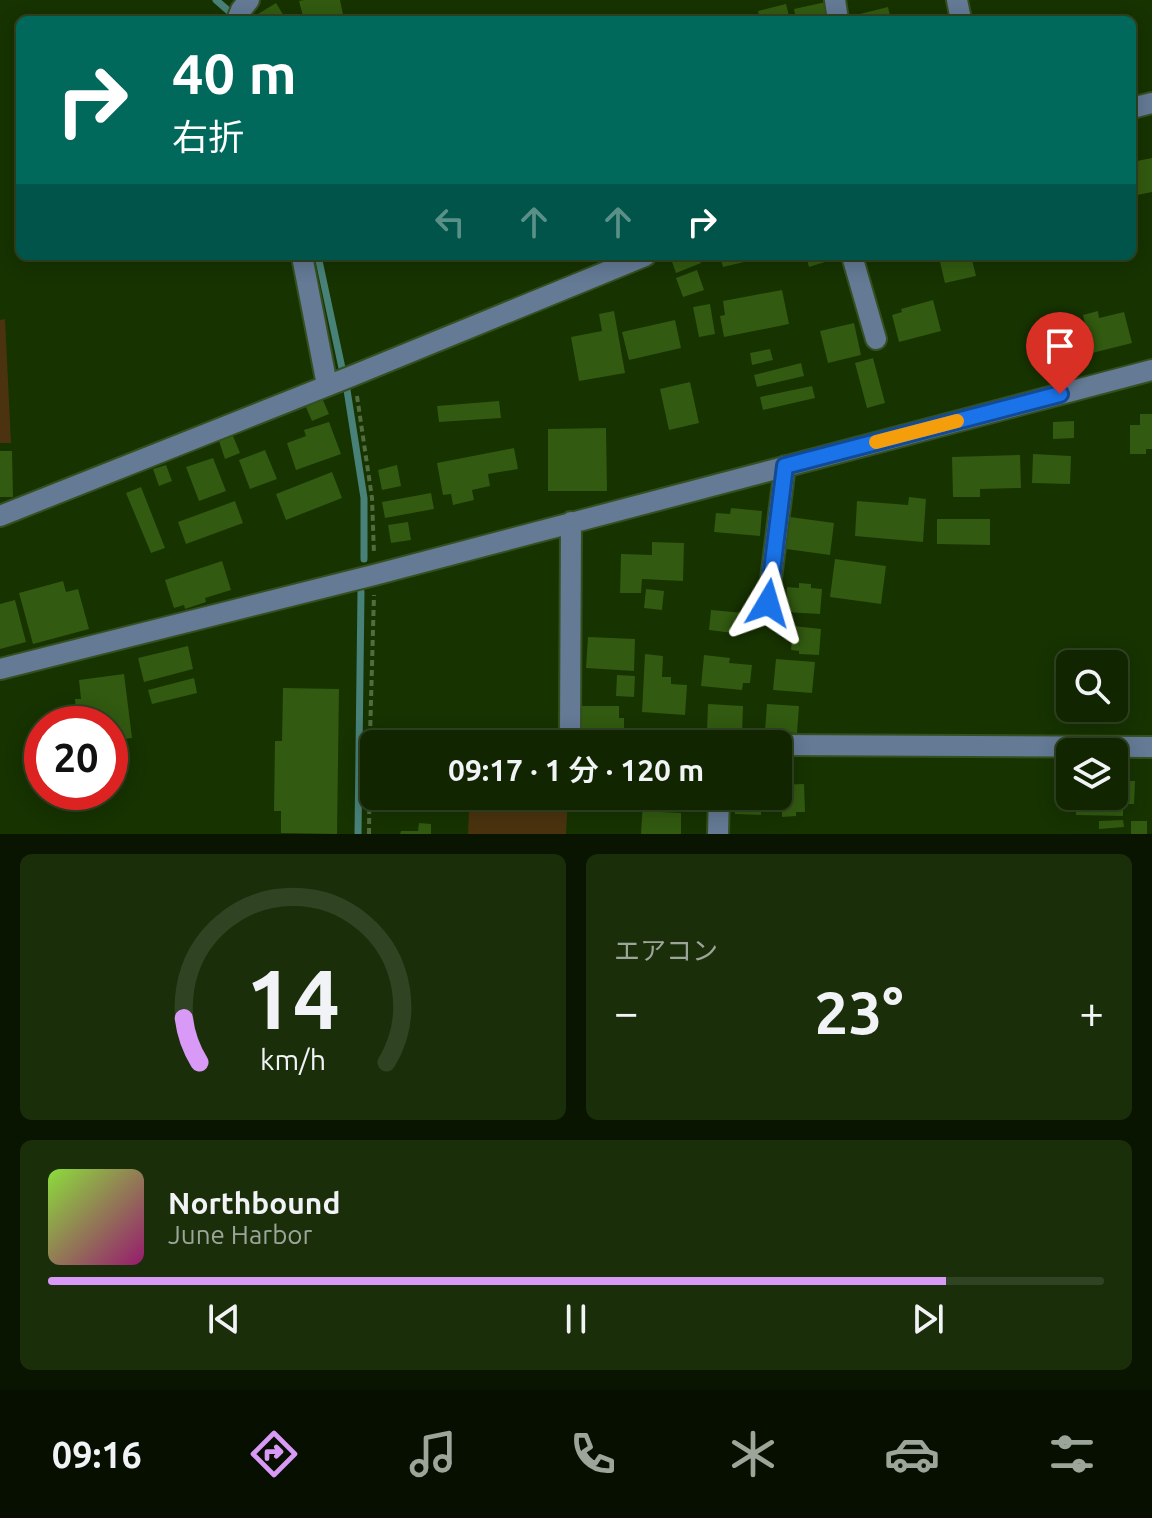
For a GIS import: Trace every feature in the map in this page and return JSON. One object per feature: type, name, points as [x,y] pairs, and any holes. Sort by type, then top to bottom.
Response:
[{"type":"street","points":[[303,260],[327,385]]},
{"type":"street","points":[[0,516],[636,260]]},
{"type":"street","points":[[853,260],[876,339]]},
{"type":"street","points":[[0,669],[374,575],[1152,370]]},
{"type":"street","points":[[768,603],[785,466]]},
{"type":"street","points":[[570,730],[571,522]]},
{"type":"street","points":[[792,745],[1152,747]]},
{"type":"street","points":[[718,834],[719,810]]},
{"type":"path","points":[[369,810],[369,834]]},
{"type":"shaded area","points":[[5,319],[11,443],[0,443],[0,320]]},
{"type":"shaded area","points":[[567,810],[566,834],[468,834],[469,811]]},
{"type":"building","points":[[340,0],[343,16],[303,16],[299,1]]},
{"type":"building","points":[[826,2],[829,16],[795,16],[794,9]]},
{"type":"building","points":[[276,3],[284,16],[259,16]]},
{"type":"building","points":[[786,4],[789,16],[759,16],[758,11]]},
{"type":"building","points":[[888,7],[890,16],[856,16]]},
{"type":"building","points":[[1152,158],[1152,192],[1136,195],[1136,161]]},
{"type":"building","points":[[671,260],[700,260],[701,263],[676,273]]},
{"type":"building","points":[[721,260],[744,260],[744,262],[723,267]]},
{"type":"building","points":[[807,260],[831,260],[809,267]]},
{"type":"building","points":[[972,260],[976,276],[945,283],[940,262]]},
{"type":"building","points":[[697,270],[704,290],[683,297],[676,278]]},
{"type":"building","points":[[782,290],[789,324],[724,337],[720,316],[725,315],[723,301]]},
{"type":"building","points":[[933,300],[941,331],[899,342],[892,315],[902,312],[901,309]]},
{"type":"building","points":[[710,304],[715,334],[699,337],[693,307]]},
{"type":"building","points":[[614,311],[625,373],[579,381],[571,337],[602,331],[599,314]]},
{"type":"building","points":[[1098,311],[1099,318],[1124,312],[1132,343],[1092,353],[1083,315]]},
{"type":"building","points":[[675,320],[681,348],[629,360],[622,332]]},
{"type":"building","points":[[854,323],[861,355],[828,363],[820,331]]},
{"type":"building","points":[[770,349],[773,360],[752,365],[750,353]]},
{"type":"building","points":[[873,358],[885,403],[867,408],[855,363]]},
{"type":"building","points":[[801,363],[804,376],[757,387],[754,375]]},
{"type":"building","points":[[690,382],[699,423],[669,430],[660,389]]},
{"type":"building","points":[[812,386],[815,398],[763,410],[760,397]]},
{"type":"building","points":[[322,398],[329,414],[312,421],[305,405]]},
{"type":"building","points":[[499,401],[501,418],[439,422],[437,406]]},
{"type":"building","points":[[1140,414],[1152,414],[1152,449],[1146,449],[1146,454],[1130,454],[1130,425],[1140,425]]},
{"type":"building","points":[[1074,421],[1074,438],[1053,439],[1053,422]]},
{"type":"building","points":[[329,422],[341,454],[296,470],[287,443],[306,436],[304,430]]},
{"type":"building","points":[[606,428],[607,491],[548,491],[548,429]]},
{"type":"building","points":[[233,436],[240,453],[225,459],[219,441]]},
{"type":"building","points":[[514,448],[518,469],[488,474],[490,486],[472,490],[474,500],[453,505],[451,494],[443,495],[437,463]]},
{"type":"building","points":[[265,450],[277,479],[250,489],[239,460]]},
{"type":"building","points":[[0,451],[12,451],[13,497],[0,497]]},
{"type":"building","points":[[1033,454],[1071,456],[1070,484],[1032,483]]},
{"type":"building","points":[[1020,455],[1021,488],[980,489],[980,497],[953,497],[952,457]]},
{"type":"building","points":[[213,458],[226,491],[199,501],[186,467]]},
{"type":"building","points":[[166,465],[172,481],[159,486],[153,469]]},
{"type":"building","points":[[397,465],[401,486],[382,490],[378,470]]},
{"type":"building","points":[[332,472],[342,498],[286,520],[276,494]]},
{"type":"building","points":[[141,487],[165,548],[151,553],[126,493]]},
{"type":"building","points":[[431,493],[434,509],[385,518],[382,502]]},
{"type":"building","points":[[909,497],[926,499],[923,542],[855,536],[857,501],[908,505]]},
{"type":"building","points":[[235,501],[243,523],[186,544],[178,522]]},
{"type":"building","points":[[731,508],[762,511],[760,536],[714,532],[716,513],[730,514]]},
{"type":"building","points":[[790,517],[834,523],[830,555],[786,549]]},
{"type":"building","points":[[937,519],[990,519],[990,545],[937,544]]},
{"type":"building","points":[[408,522],[411,540],[391,543],[388,525]]},
{"type":"building","points":[[652,542],[684,543],[683,581],[642,579],[641,593],[620,593],[621,554],[652,555]]},
{"type":"building","points":[[835,559],[886,566],[881,604],[830,597]]},
{"type":"building","points":[[222,561],[231,590],[205,598],[206,602],[185,609],[184,605],[174,608],[165,580]]},
{"type":"building","points":[[63,581],[66,592],[78,589],[89,629],[33,644],[19,593]]},
{"type":"building","points":[[799,583],[822,589],[820,614],[786,612],[787,587],[799,588]]},
{"type":"building","points":[[646,589],[664,591],[662,610],[644,608]]},
{"type":"building","points":[[15,600],[26,642],[0,649],[0,604]]},
{"type":"building","points":[[711,610],[744,613],[741,634],[709,630]]},
{"type":"building","points":[[793,626],[821,629],[819,655],[799,654],[799,651],[791,650]]},
{"type":"building","points":[[588,637],[635,639],[634,671],[586,668]]},
{"type":"building","points":[[188,646],[193,669],[144,682],[138,658]]},
{"type":"building","points":[[645,654],[663,656],[662,677],[671,677],[671,684],[687,685],[685,715],[642,712]]},
{"type":"building","points":[[704,655],[730,658],[729,663],[752,665],[750,683],[743,683],[742,690],[701,686]]},
{"type":"building","points":[[776,659],[815,662],[812,693],[773,690]]},
{"type":"building","points":[[124,674],[128,706],[76,706],[75,699],[81,699],[79,680]]},
{"type":"building","points":[[617,675],[635,676],[634,697],[616,696]]},
{"type":"building","points":[[194,678],[197,693],[152,704],[148,690]]},
{"type":"building","points":[[283,688],[339,689],[337,834],[281,833],[281,811],[274,811],[275,741],[282,741]]},
{"type":"building","points":[[708,704],[743,706],[742,730],[707,730]]},
{"type":"building","points":[[767,704],[799,706],[797,733],[792,730],[765,730]]},
{"type":"building","points":[[128,706],[132,738],[128,739]]},
{"type":"building","points":[[581,706],[619,706],[619,718],[624,718],[624,730],[580,730]]},
{"type":"building","points":[[1128,781],[1135,781],[1134,804],[1128,804]]},
{"type":"building","points":[[792,784],[804,784],[805,812],[782,817],[782,812],[772,810],[792,810]]},
{"type":"building","points":[[642,810],[681,813],[681,834],[641,834]]},
{"type":"building","points":[[735,810],[761,810],[761,815],[735,814]]},
{"type":"building","points":[[1076,810],[1123,810],[1123,816],[1076,815]]},
{"type":"building","points":[[1123,820],[1124,827],[1099,829],[1099,821]]},
{"type":"building","points":[[1131,821],[1147,821],[1147,834],[1131,834]]},
{"type":"building","points":[[419,823],[431,824],[431,834],[400,834],[401,831],[418,831]]},
{"type":"waterway","points":[[216,0],[231,13]]},
{"type":"waterway","points":[[319,260],[342,368]]},
{"type":"waterway","points":[[347,390],[364,498],[364,559]]},
{"type":"waterway","points":[[358,834],[361,592]]},
{"type":"slow traffic","points":[[876,442],[957,421]]},
{"type":"route","points":[[768,603],[785,466],[1060,394]]}]
